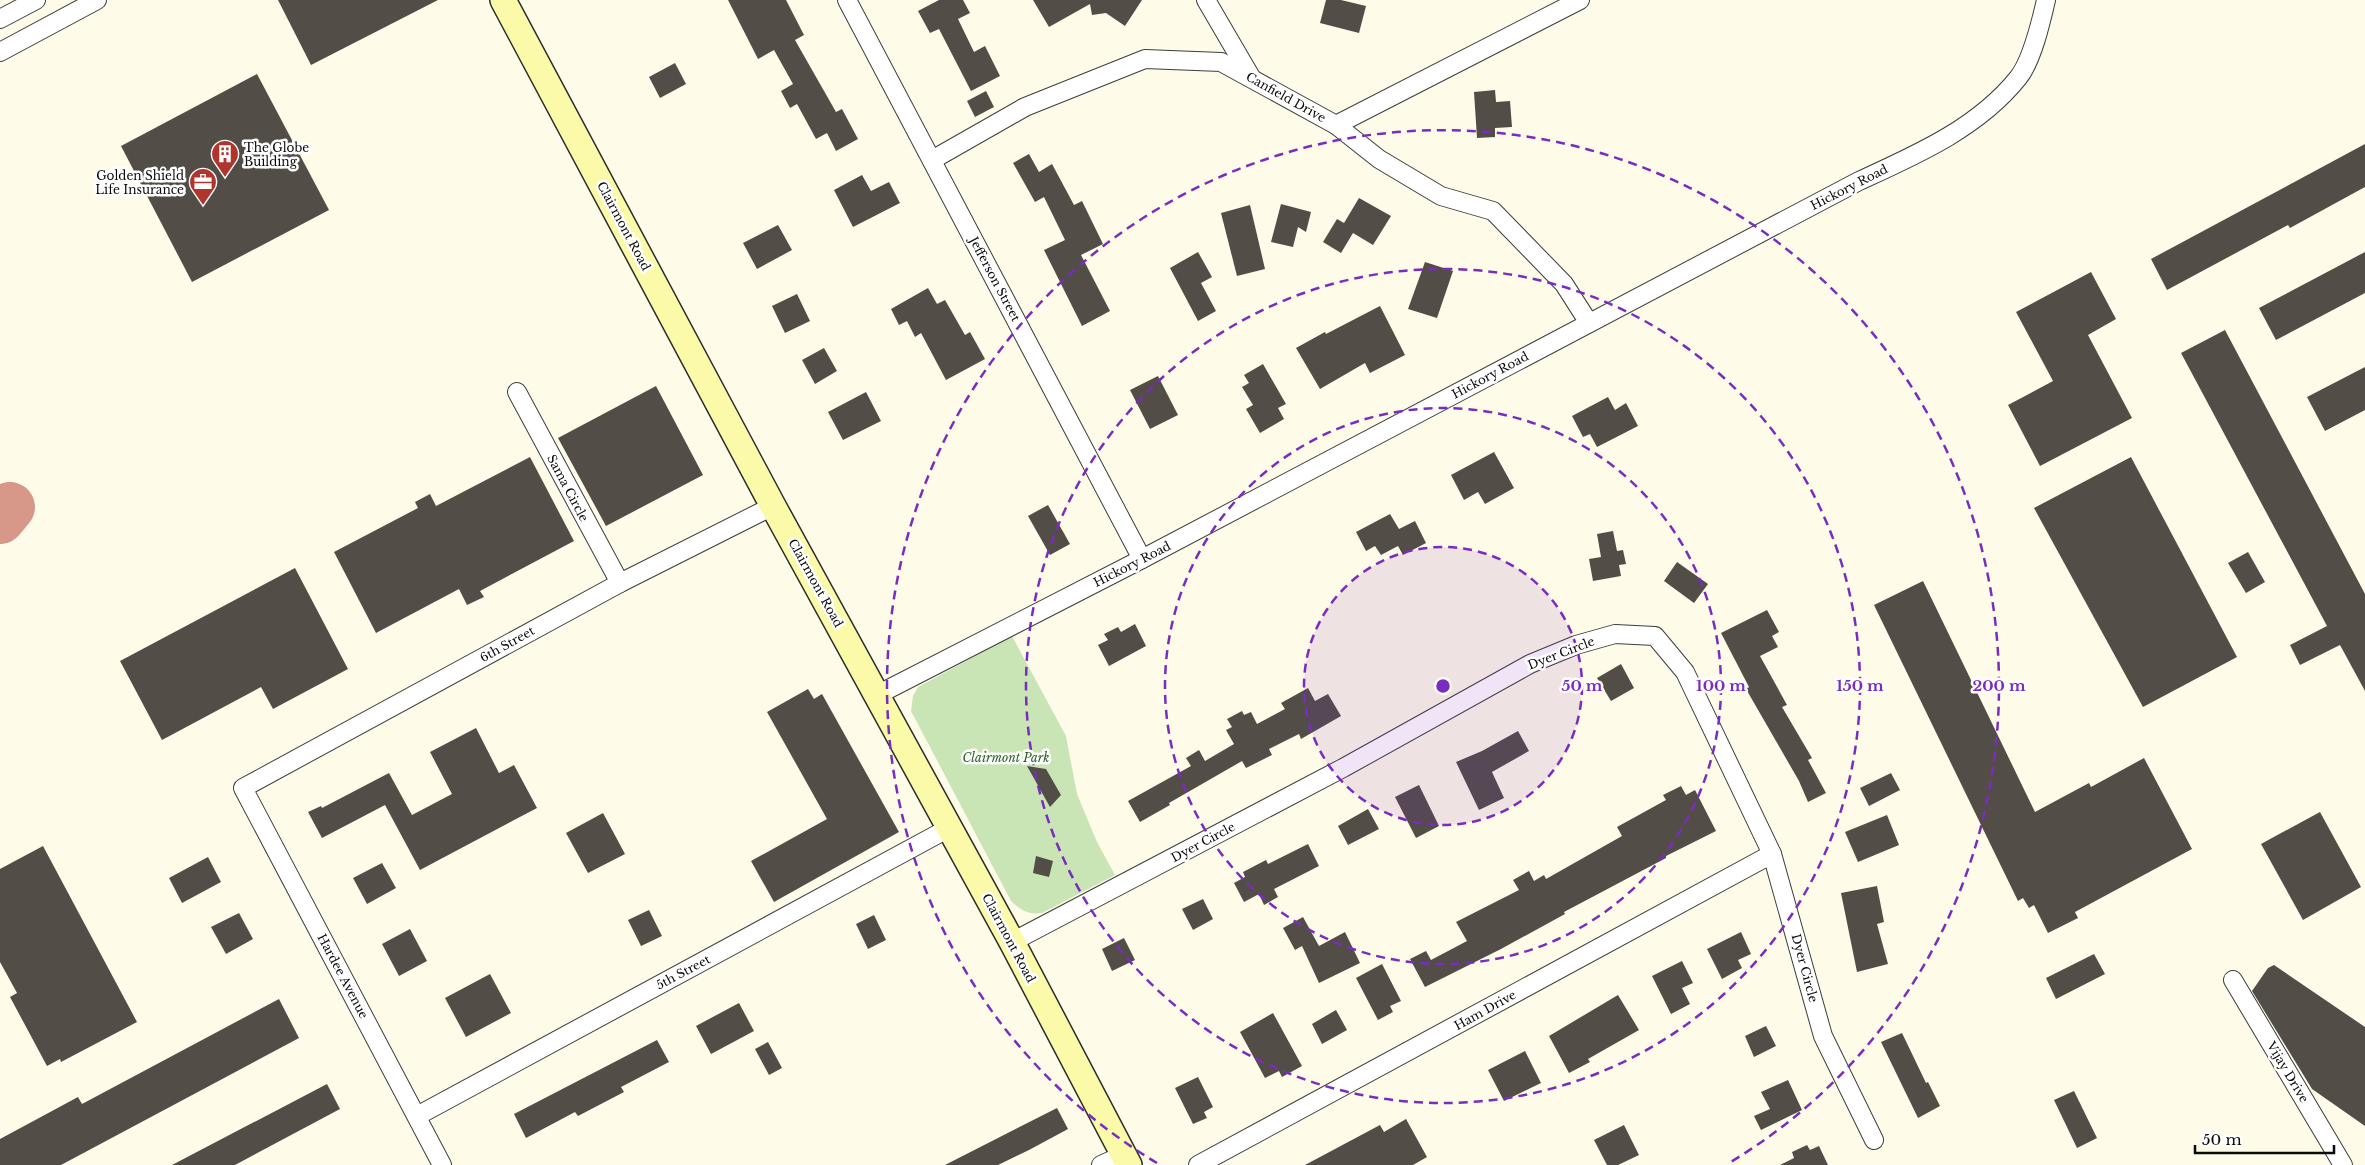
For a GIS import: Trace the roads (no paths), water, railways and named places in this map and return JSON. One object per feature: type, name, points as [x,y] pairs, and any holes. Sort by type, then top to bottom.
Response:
[{"type":"main road","name":"Clairmont Road","points":[[503,0],[773,506],[1012,942],[1118,1162]]},
{"type":"street","points":[[0,19],[36,0]]},
{"type":"street","points":[[0,52],[97,0]]},
{"type":"street","name":"Jefferson Street","points":[[847,0],[1142,559]]},
{"type":"street","points":[[1206,0],[1251,77]]},
{"type":"street","points":[[1336,125],[1580,0]]},
{"type":"street","name":"Hickory Road","points":[[877,695],[1142,559],[1859,181],[1929,149],[1987,110],[2019,77],[2039,31],[2046,0]]},
{"type":"street","name":"Canfield Drive","points":[[932,160],[1025,107],[1145,59],[1221,62],[1336,125],[1379,159],[1441,196],[1493,211],[1564,284],[1589,322]]},
{"type":"street","name":"Sama Circle","points":[[517,392],[620,583]]},
{"type":"street","name":"6th Street","points":[[243,788],[620,583],[773,506]]},
{"type":"street","name":"Dyer Circle","points":[[1012,942],[1343,768],[1497,680],[1576,644],[1615,634],[1655,636],[1685,672],[1772,854],[1822,1036],[1874,1140]]},
{"type":"street","name":"Hardee Avenue","points":[[243,788],[442,1165]]},
{"type":"street","name":"5th Street","points":[[417,1116],[949,828]]},
{"type":"street","name":"Ham Drive","points":[[1198,1165],[1772,854]]},
{"type":"street","name":"Vijay Drive","points":[[2233,980],[2343,1165]]},
{"type":"place","name":"The Globe Building","points":[[225,178]]},
{"type":"place","name":"Golden Shield Life Insurance","points":[[203,206]]},
{"type":"park label","name":"Clairmont Park","points":[[1006,757]]}]
